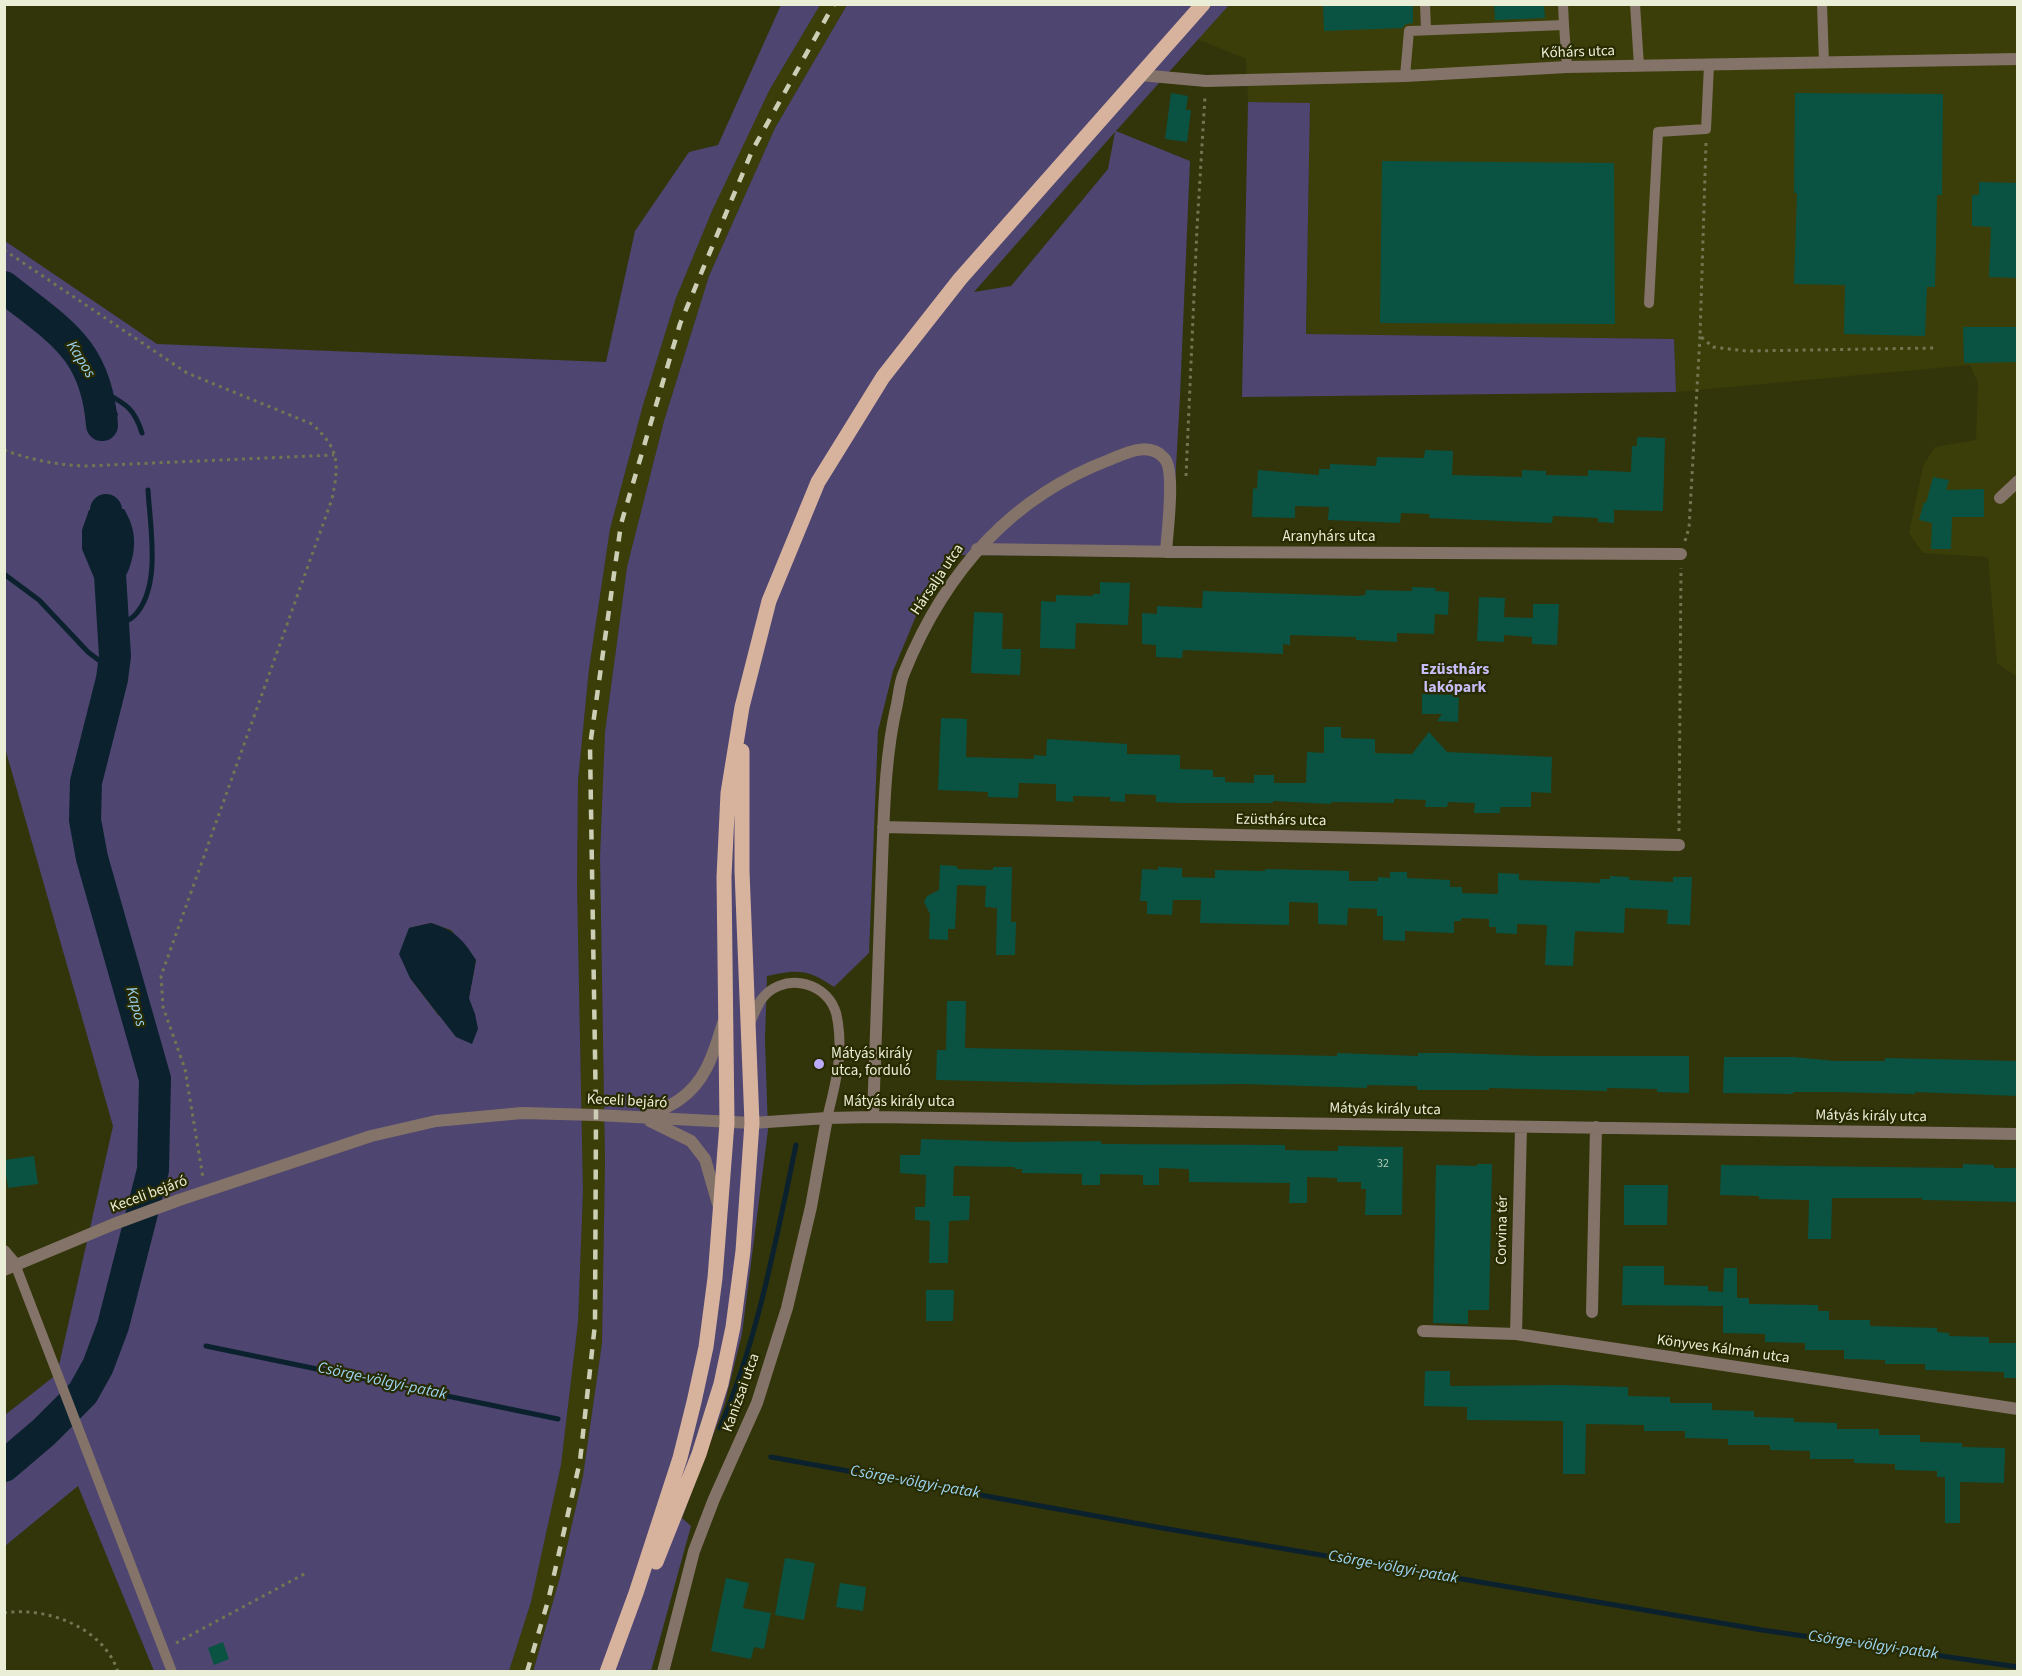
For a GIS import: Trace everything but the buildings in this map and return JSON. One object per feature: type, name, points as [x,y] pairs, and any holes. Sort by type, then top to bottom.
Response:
[{"type":"main road","points":[[607,1671],[655,1539],[680,1458],[705,1347],[715,1278],[727,1123],[724,877],[728,793],[742,707],[769,601],[818,482],[883,377],[960,279],[1203,4]]},
{"type":"main road","points":[[607,1671],[636,1611],[708,1430],[722,1384],[733,1327],[743,1251],[752,1123],[742,871],[742,707]]},
{"type":"street","name":"Kőhárs utca","points":[[1140,75],[1206,81],[1405,76],[1567,67],[2018,59]]},
{"type":"street","name":"Hársalja utca","points":[[873,1117],[883,827],[890,734],[903,675],[927,622],[977,549],[1019,509],[1080,471],[1138,449],[1154,451],[1166,459],[1171,475],[1166,552]]},
{"type":"street","points":[[2000,498],[2018,481]]},
{"type":"street","name":"Aranyhárs utca","points":[[977,549],[1681,554]]},
{"type":"street","name":"Ezüsthárs utca","points":[[883,827],[1679,845]]},
{"type":"street","points":[[644,1118],[680,1100],[696,1085],[712,1060],[725,1016]]},
{"type":"street","name":"Keceli bejáró","points":[[10,1267],[114,1224],[205,1191],[371,1136],[436,1121],[522,1113],[752,1123]]},
{"type":"street","name":"Mátyás király utca","points":[[752,1123],[873,1117],[2018,1134]]},
{"type":"street","points":[[644,1118],[690,1141],[705,1159],[721,1213]]},
{"type":"street","name":"Kanizsai utca","points":[[663,1671],[694,1551],[714,1499],[757,1403],[787,1308],[811,1207],[827,1118]]},
{"type":"street","name":"Corvina tér","points":[[1516,1334],[1521,1127]]},
{"type":"street","points":[[1592,1312],[1596,1127]]},
{"type":"street","points":[[4,1251],[10,1267]]},
{"type":"street","name":"Könyves Kálmán utca","points":[[1423,1331],[1516,1334],[2018,1409]]},
{"type":"lane","points":[[1425,4],[1426,30]]},
{"type":"lane","points":[[1563,4],[1567,67]]},
{"type":"lane","points":[[1635,4],[1639,66]]},
{"type":"lane","points":[[1822,4],[1824,63]]},
{"type":"lane","points":[[1405,76],[1409,31],[1564,25]]},
{"type":"lane","points":[[1649,303],[1658,132],[1706,129],[1709,64]]},
{"type":"lane","points":[[747,1028],[761,999],[779,986],[800,981],[821,990],[835,1009],[840,1041],[839,1070],[827,1118]]},
{"type":"lane","points":[[10,1267],[79,1428],[172,1671]]},
{"type":"path","points":[[1186,483],[1206,81]]},
{"type":"path","points":[[1679,845],[1681,554],[1689,528],[1700,336],[1706,129]]},
{"type":"path","points":[[4,250],[187,373],[312,424],[328,439],[334,455],[337,474],[332,499],[161,976],[163,1007],[185,1069],[205,1191]]},
{"type":"path","points":[[1700,336],[1713,347],[1746,351],[1934,348]]},
{"type":"path","points":[[4,450],[57,465],[86,466],[334,455]]},
{"type":"path","points":[[164,1650],[306,1573]]},
{"type":"path","points":[[4,1613],[22,1610],[60,1617],[94,1636],[114,1660],[118,1671]]},
{"type":"shaded area","points":[[1229,4],[2017,5],[2017,677],[1997,663],[1988,557],[1923,553],[1909,533],[1923,466],[1935,447],[1976,440],[1978,383],[1970,365],[1676,392],[1674,339],[1306,334],[1310,103],[1248,102],[1246,59],[1197,39]]},
{"type":"shaded area","points":[[781,5],[820,5],[770,89],[712,211],[676,298],[643,405],[610,529],[589,669],[578,781],[577,884],[583,1191],[578,1322],[561,1465],[531,1602],[509,1671],[154,1671],[78,1486],[5,1546],[5,1415],[57,1374],[113,1126],[5,748],[5,241],[157,344],[606,362],[635,231],[689,152],[718,145]],"holes":[[[431,923],[451,930],[476,960],[469,998],[439,1016],[410,978],[409,928]]]},
{"type":"shaded area","points":[[820,5],[847,5],[775,128],[709,276],[664,421],[627,567],[605,732],[600,856],[605,1162],[602,1343],[583,1476],[560,1577],[533,1671],[509,1672],[531,1602],[561,1465],[578,1322],[583,1191],[577,884],[578,781],[589,669],[610,529],[643,405],[676,298],[712,211],[770,89]]},
{"type":"shaded area","points":[[847,5],[1229,5],[1116,131],[1190,161],[1171,557],[955,555],[916,616],[893,671],[878,731],[869,953],[834,987],[817,977],[802,972],[767,976],[765,1040],[768,1130],[742,1334],[724,1406],[682,1518],[691,1526],[651,1671],[533,1672],[560,1577],[583,1476],[602,1343],[605,1162],[600,856],[605,732],[627,567],[664,421],[709,276],[775,128]],"holes":[[[1115,132],[1108,169],[1011,286],[974,292]]]},
{"type":"shaded area","points":[[1248,102],[1310,103],[1306,334],[1674,339],[1676,392],[1242,397]]},
{"type":"water","points":[[94,380],[105,390],[118,414],[115,425],[86,425],[89,390]]},
{"type":"water","points":[[124,509],[133,531],[133,553],[129,569],[122,582],[119,618],[114,627],[105,626],[102,597],[82,549],[82,530],[89,510]]},
{"type":"water","points":[[431,923],[457,936],[476,960],[469,998],[478,1029],[472,1044],[456,1037],[410,978],[399,954],[409,928]]},
{"type":"waterway","name":"Kapos","points":[[4,287],[58,330],[83,359],[92,377],[102,425]]},
{"type":"waterway","points":[[102,391],[132,411],[142,433]]},
{"type":"waterway","points":[[114,627],[134,616],[143,604],[148,590],[152,556],[148,490]]},
{"type":"waterway","name":"Kapos","points":[[4,1466],[44,1432],[83,1393],[98,1366],[113,1326],[153,1170],[155,1079],[92,858],[85,820],[86,782],[112,679],[115,656],[106,510]]},
{"type":"waterway","points":[[4,574],[39,600],[88,652],[113,671]]},
{"type":"waterway","points":[[720,1428],[755,1324],[796,1145]]},
{"type":"waterway","name":"Csörge-völgyi-patak","points":[[113,1326],[123,1328]]},
{"type":"waterway","name":"Csörge-völgyi-patak","points":[[206,1346],[558,1419]]},
{"type":"waterway","name":"Csörge-völgyi-patak","points":[[771,1457],[1162,1528],[1762,1630],[2018,1667]]},
{"type":"railway","points":[[527,1672],[548,1601],[580,1461],[595,1324],[596,1115],[590,746],[621,524],[680,324],[752,151],[834,4]]},
{"type":"place","name":"Mátyás király utca, forduló","points":[[819,1064]]},
{"type":"district","name":"Ezüsthárs lakópark","points":[[1455,679]]}]
